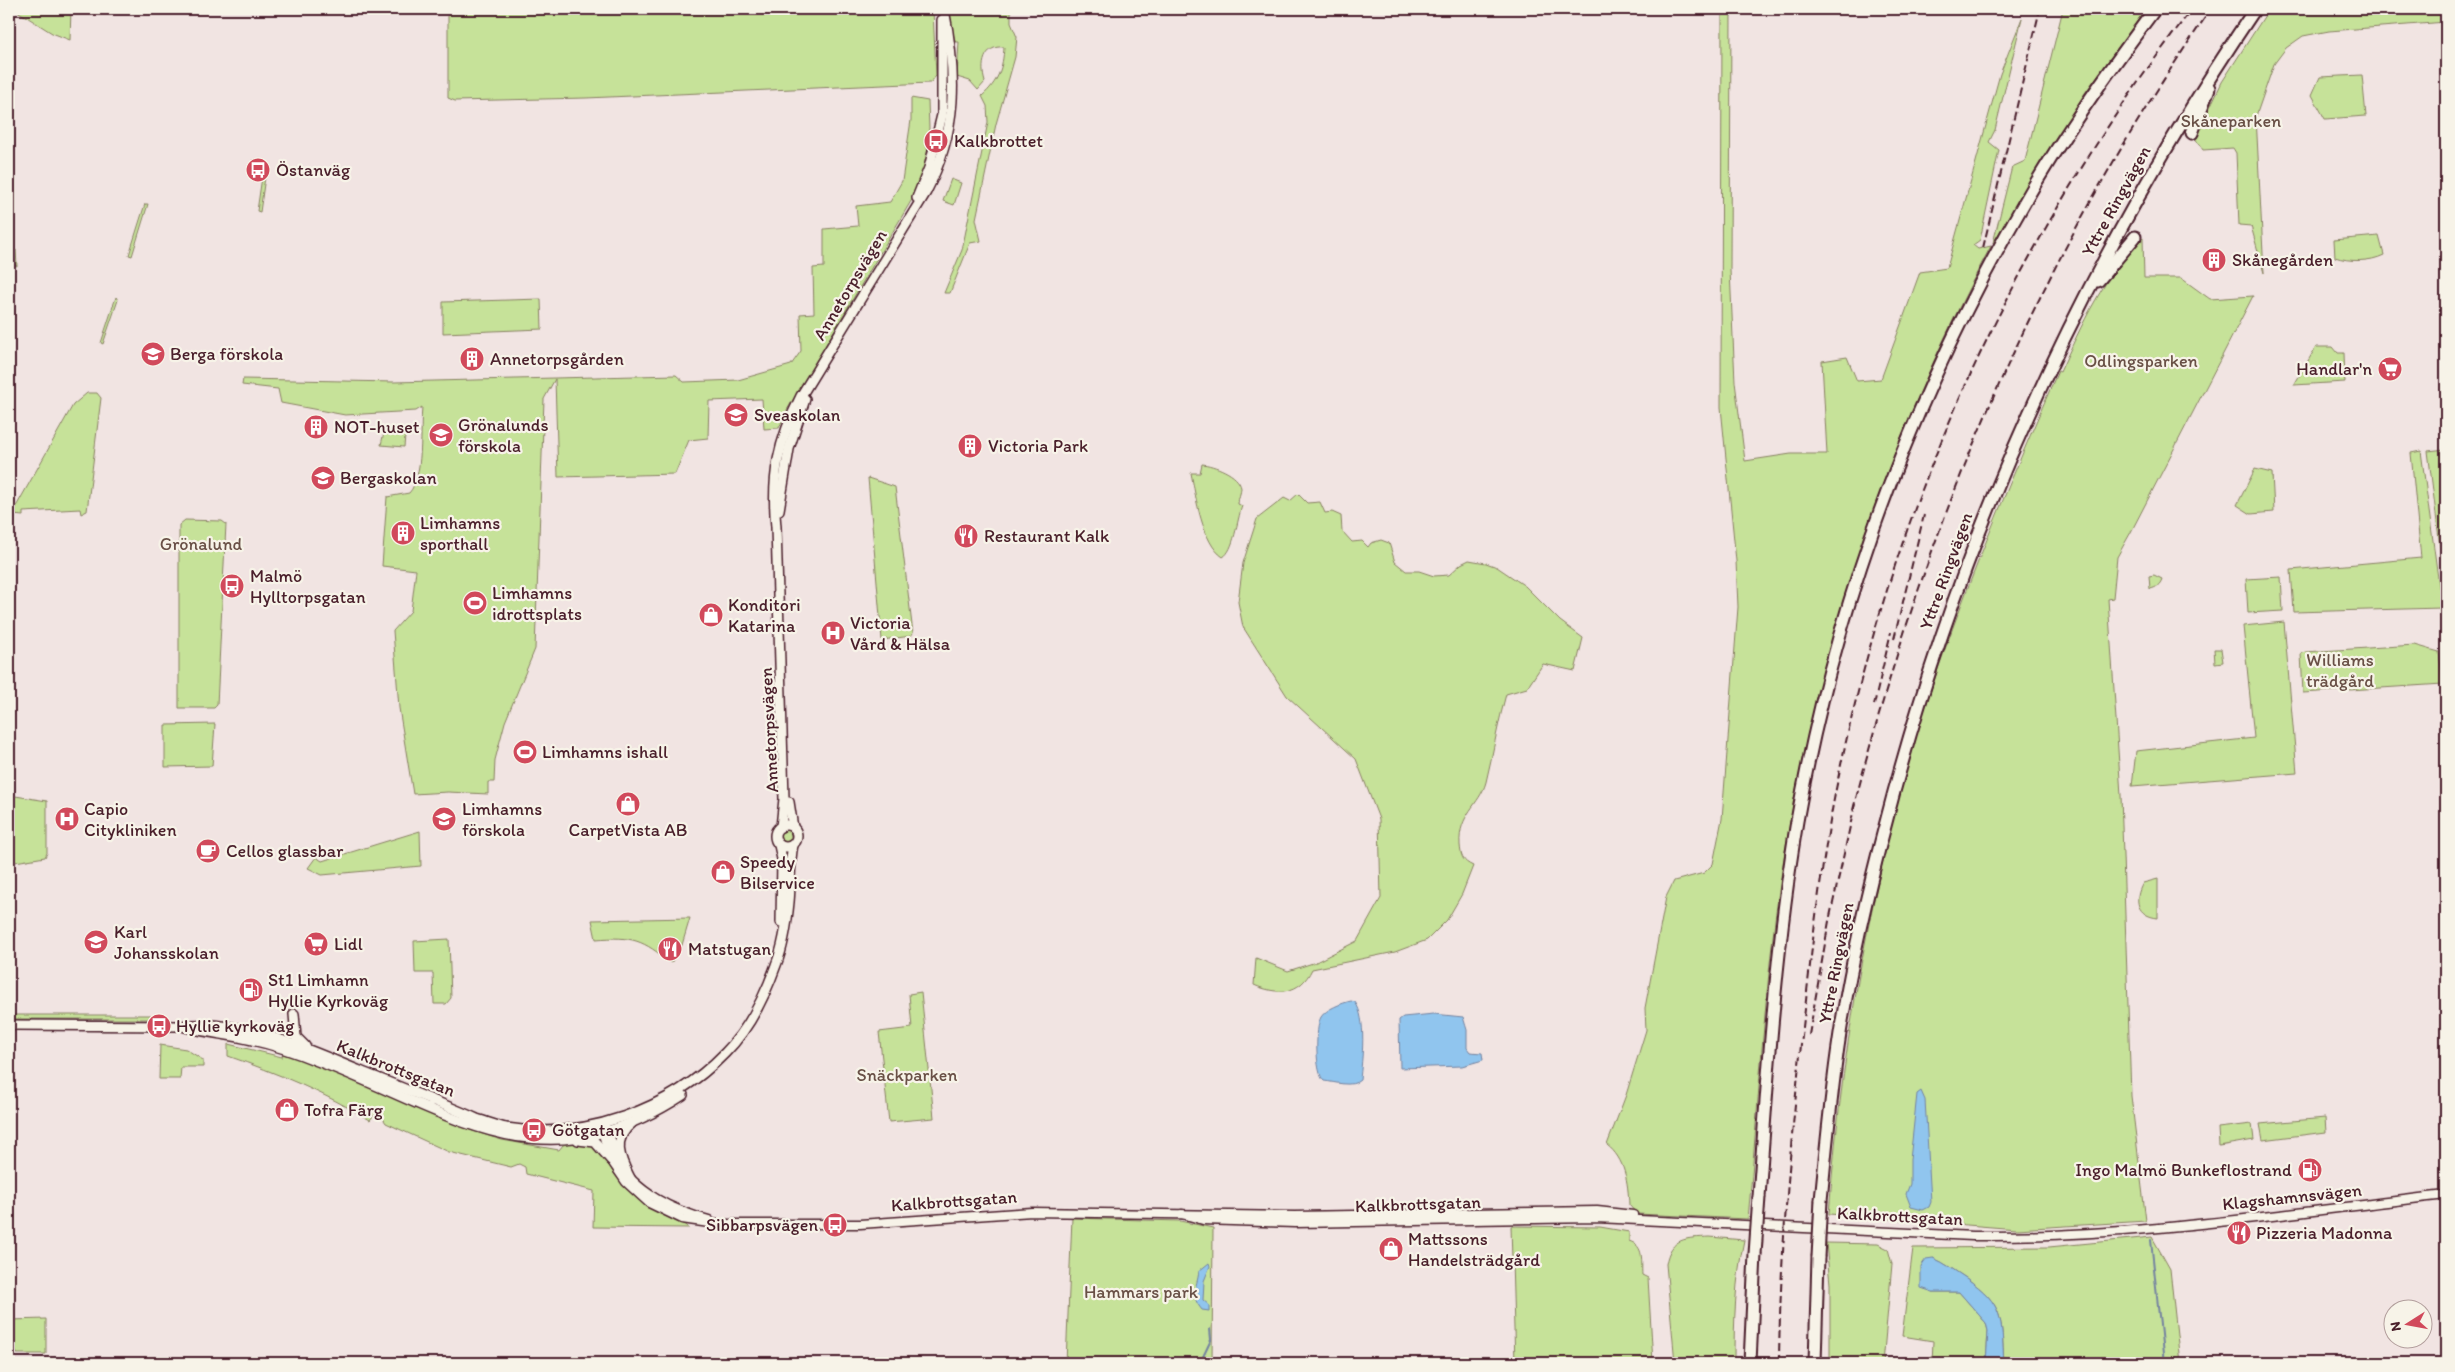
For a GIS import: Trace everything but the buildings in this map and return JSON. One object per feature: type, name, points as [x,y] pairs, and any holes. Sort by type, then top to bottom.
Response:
[{"type":"highway","points":[[1750,1363],[1759,1197],[1776,982],[1785,901],[1797,821],[1821,706],[1841,630],[1894,472],[1923,402],[1994,257],[2064,137],[2156,9]]},
{"type":"highway","name":"Yttre Ringvägen","points":[[1816,1363],[1821,1200],[1830,1107],[1842,1020],[1868,888],[1897,778],[1930,667],[1984,518],[2041,385],[2078,308],[2154,168],[2225,53],[2255,9]]},
{"type":"highway","points":[[2192,133],[2225,53]]},
{"type":"highway","points":[[2078,308],[2119,254],[2135,237]]},
{"type":"main road","name":"Annetorpsvägen","points":[[766,988],[776,952],[782,913],[782,859],[775,835],[781,826],[784,799],[776,527],[789,449],[796,422],[818,369],[939,168],[952,116],[953,63],[943,9]]},
{"type":"main road","name":"Annetorpsvägen","points":[[603,1128],[675,1093],[726,1053],[755,1012],[776,965],[786,928],[793,845],[797,838],[790,813],[778,630]]},
{"type":"main road","points":[[781,826],[787,825],[793,828]]},
{"type":"main road","points":[[779,845],[787,848],[793,845]]},
{"type":"main road","points":[[294,1014],[296,1037],[309,1050]]},
{"type":"main road","name":"Kalkbrottsgatan","points":[[9,1025],[180,1026],[201,1023],[227,1027],[264,1034],[309,1050],[477,1119],[506,1128],[568,1130],[603,1128]]},
{"type":"main road","name":"Kalkbrottsgatan","points":[[180,1026],[252,1040],[298,1053],[444,1115],[494,1133],[518,1138],[557,1140],[638,1119],[665,1106],[707,1076],[726,1053]]},
{"type":"main road","points":[[630,1178],[620,1158],[618,1142],[624,1129],[638,1119]]},
{"type":"main road","points":[[557,1140],[588,1139],[596,1142],[611,1160]]},
{"type":"street","name":"Kalkbrottsgatan","points":[[603,1128],[611,1160],[632,1188],[662,1211],[682,1219],[728,1225],[860,1224],[1032,1212],[1182,1214],[1203,1220],[1295,1223],[1482,1218],[1656,1220],[2027,1237],[2142,1228]]},
{"type":"street","name":"Kalkbrottsgatan","points":[[603,1128],[616,1157],[630,1178],[664,1203],[695,1216],[728,1225]]},
{"type":"street","name":"Klagshamnsvägen","points":[[2142,1228],[2446,1195]]},
{"type":"green space","points":[[14,9],[71,9],[70,40],[52,33]]},
{"type":"green space","points":[[448,9],[933,9],[936,76],[930,83],[586,98],[455,101],[448,98]]},
{"type":"green space","points":[[948,9],[1011,9],[1011,23],[1017,37],[1015,57],[996,124],[976,219],[981,241],[970,243],[950,293],[944,293],[962,250],[988,122],[987,106],[982,96],[999,74],[1004,47],[991,49],[987,53],[983,63],[985,82],[978,90],[970,81],[957,77],[959,42],[955,42]]},
{"type":"green space","points":[[1722,9],[1731,9],[1730,270],[1735,382],[1745,461],[1791,454],[1827,454],[1822,361],[1847,357],[1857,381],[1881,379],[1920,272],[1947,268],[2000,74],[2022,18],[1995,130],[1989,142],[1999,150],[1980,240],[1973,245],[1978,249],[1991,246],[1953,320],[1919,395],[1888,471],[1860,549],[1835,628],[1814,708],[1796,788],[1776,913],[1766,1000],[1748,1219],[1637,1214],[1629,1205],[1628,1188],[1622,1164],[1607,1145],[1626,1095],[1646,1030],[1645,1008],[1666,897],[1674,881],[1704,873],[1713,864],[1722,819],[1738,607],[1736,561],[1721,407]]},
{"type":"green space","points":[[2063,9],[2146,9],[2085,93],[1993,243],[2012,167],[2025,161]]},
{"type":"green space","name":"Skåneparken","points":[[2269,9],[2446,9],[2446,22],[2329,31],[2303,36],[2286,48],[2274,64],[2256,116],[2264,273],[2251,226],[2239,225],[2236,153],[2233,148],[2203,150],[2195,138],[2222,82]]},
{"type":"green space","points":[[2362,75],[2366,116],[2325,119],[2312,95],[2320,77]]},
{"type":"green space","points":[[911,98],[928,101],[929,128],[927,147],[929,156],[914,196],[787,410],[779,428],[764,429],[762,399],[709,401],[708,438],[689,440],[675,474],[558,477],[555,379],[544,399],[535,649],[505,722],[495,760],[494,782],[488,782],[488,794],[448,792],[413,794],[399,708],[393,631],[411,611],[416,570],[382,566],[387,497],[409,493],[414,486],[417,476],[422,407],[416,411],[345,415],[281,403],[278,389],[242,385],[243,379],[394,382],[676,375],[684,382],[738,380],[791,365],[801,351],[800,314],[814,313],[813,268],[824,267],[824,229],[858,226],[856,206],[890,202],[902,181],[911,120]]},
{"type":"green space","points":[[262,177],[265,177],[260,212],[257,211]]},
{"type":"green space","points":[[951,179],[961,183],[954,205],[943,201]]},
{"type":"green space","points":[[145,204],[148,204],[132,256],[129,255]]},
{"type":"green space","points":[[2379,236],[2384,255],[2360,260],[2347,260],[2335,257],[2334,240]]},
{"type":"green space","name":"Odlingsparken","points":[[2143,238],[2144,278],[2181,278],[2210,299],[2253,296],[2117,557],[2113,598],[2108,599],[2121,795],[2131,1096],[2146,1221],[2017,1229],[1829,1214],[1835,1144],[1844,1075],[1866,937],[1898,800],[1917,733],[1966,591],[2058,371],[2060,372],[2105,284],[2129,252]]},
{"type":"green space","points":[[16,250],[17,266],[9,262],[9,253]]},
{"type":"green space","points":[[116,297],[118,300],[103,344],[101,343]]},
{"type":"green space","points":[[541,299],[542,329],[443,333],[443,302]]},
{"type":"green space","points":[[2316,347],[2333,347],[2338,353],[2344,353],[2345,382],[2294,385]]},
{"type":"green space","points":[[87,393],[97,393],[101,398],[87,511],[81,514],[80,509],[23,512],[23,516],[13,515],[73,405]]},
{"type":"green space","points":[[384,432],[405,436],[404,447],[381,445]]},
{"type":"green space","points":[[2446,449],[2446,594],[2428,451]]},
{"type":"green space","points":[[2421,451],[2442,608],[2294,612],[2291,570],[2421,558],[2411,453]]},
{"type":"green space","points":[[1202,464],[1219,468],[1236,478],[1241,488],[1238,504],[1242,506],[1235,534],[1227,554],[1223,557],[1216,550],[1205,531],[1198,506],[1191,473],[1200,473]]},
{"type":"green space","points":[[2255,469],[2272,473],[2274,512],[2251,514],[2237,505]]},
{"type":"green space","points":[[868,478],[895,487],[913,633],[911,636],[882,640]]},
{"type":"green space","points":[[1298,494],[1307,503],[1320,502],[1325,513],[1332,512],[1341,516],[1342,531],[1352,542],[1362,541],[1368,547],[1371,543],[1381,540],[1389,543],[1395,562],[1406,571],[1419,571],[1434,576],[1449,575],[1461,564],[1469,560],[1497,567],[1525,586],[1560,621],[1583,638],[1575,671],[1543,664],[1527,688],[1506,694],[1486,782],[1462,825],[1460,834],[1460,845],[1464,860],[1473,866],[1462,894],[1447,920],[1427,940],[1395,952],[1312,969],[1301,984],[1294,988],[1279,991],[1254,985],[1256,958],[1288,971],[1316,962],[1357,941],[1381,898],[1379,819],[1356,759],[1287,696],[1243,627],[1238,602],[1243,563],[1257,519],[1284,498],[1290,501]]},
{"type":"green space","name":"Grönalund","points":[[185,520],[222,521],[226,524],[217,705],[214,708],[179,708],[179,525]]},
{"type":"green space","points":[[2154,575],[2162,579],[2158,586],[2150,589],[2149,576]]},
{"type":"green space","points":[[2281,577],[2283,611],[2248,613],[2246,579]]},
{"type":"green space","points":[[2284,622],[2297,773],[2132,786],[2136,751],[2254,738],[2243,626]]},
{"type":"green space","name":"Williams trädgård","points":[[2415,645],[2439,652],[2443,684],[2303,693],[2301,654],[2305,652]]},
{"type":"green space","points":[[2214,649],[2221,649],[2223,662],[2215,663]]},
{"type":"green space","points":[[215,724],[212,766],[165,767],[165,725]]},
{"type":"green space","points":[[9,795],[47,801],[47,853],[45,857],[9,863]]},
{"type":"green space","points":[[787,830],[790,831],[790,841],[783,842],[780,841],[779,834],[780,831]]},
{"type":"green space","points":[[420,831],[421,866],[322,875],[308,868],[316,857],[322,861]]},
{"type":"green space","points":[[2158,879],[2158,918],[2151,917],[2141,911],[2138,895],[2143,883]]},
{"type":"green space","points":[[690,918],[682,945],[671,963],[653,949],[637,941],[619,938],[596,939],[592,920]]},
{"type":"green space","points":[[449,939],[451,998],[446,1004],[434,1004],[433,973],[415,973],[414,941]]},
{"type":"green space","name":"Snäckparken","points":[[921,992],[934,1118],[889,1122],[879,1032],[912,1028],[909,994]]},
{"type":"green space","points":[[9,1015],[151,1015],[152,1019],[9,1019]]},
{"type":"green space","points":[[228,1044],[282,1057],[283,1052],[305,1059],[470,1130],[502,1140],[559,1150],[563,1145],[578,1142],[593,1144],[603,1154],[615,1175],[640,1200],[689,1228],[593,1227],[594,1191],[526,1174],[525,1167],[519,1164],[511,1167],[449,1152],[386,1123],[380,1114],[374,1115],[370,1120],[300,1084],[228,1056]]},
{"type":"green space","points":[[160,1045],[186,1049],[203,1060],[203,1067],[181,1067],[180,1079],[159,1079]]},
{"type":"green space","points":[[2325,1118],[2326,1132],[2263,1140],[2260,1124]]},
{"type":"green space","points":[[2252,1124],[2254,1140],[2219,1146],[2218,1128]]},
{"type":"green space","name":"Hammars park","points":[[1072,1218],[1180,1221],[1213,1228],[1212,1363],[1066,1363]]},
{"type":"green space","points":[[1511,1226],[1600,1227],[1629,1232],[1629,1241],[1638,1246],[1640,1250],[1642,1275],[1648,1278],[1653,1363],[1515,1363]]},
{"type":"green space","points":[[1710,1237],[1744,1240],[1736,1301],[1734,1363],[1675,1363],[1666,1264],[1668,1255],[1676,1244],[1681,1241]]},
{"type":"green space","points":[[2152,1237],[2170,1269],[2180,1363],[2004,1363],[2001,1323],[1994,1305],[1988,1296],[1966,1278],[1933,1258],[1933,1292],[1959,1292],[1986,1323],[1988,1331],[1986,1363],[1932,1363],[1933,1341],[1902,1336],[1913,1248],[2049,1247]]},
{"type":"green space","points":[[1826,1243],[1878,1244],[1888,1249],[1892,1264],[1883,1363],[1830,1363],[1830,1284]]},
{"type":"green space","points":[[46,1319],[46,1354],[17,1354],[16,1351],[9,1352],[9,1320]]},
{"type":"water","points":[[1351,1001],[1355,1002],[1361,1018],[1362,1051],[1360,1080],[1353,1084],[1324,1081],[1319,1069],[1317,1040],[1321,1017],[1330,1009]]},
{"type":"water","points":[[1434,1014],[1463,1017],[1467,1030],[1467,1048],[1470,1052],[1482,1053],[1483,1060],[1462,1066],[1400,1068],[1399,1020],[1403,1017]]},
{"type":"water","points":[[1921,1091],[1925,1100],[1931,1202],[1929,1207],[1923,1210],[1911,1207],[1906,1194],[1910,1184],[1910,1160],[1917,1094]]},
{"type":"water","points":[[1933,1258],[1966,1278],[1988,1296],[1999,1314],[2004,1363],[1986,1363],[1988,1331],[1986,1323],[1959,1292],[1933,1292],[1921,1288],[1921,1266],[1926,1259]]},
{"type":"water","points":[[1209,1263],[1210,1266],[1204,1281],[1203,1300],[1209,1305],[1209,1311],[1202,1310],[1196,1300],[1195,1291],[1199,1271]]},
{"type":"waterway","points":[[2151,1240],[2164,1363]]},
{"type":"waterway","points":[[1200,1363],[1211,1340],[1210,1329]]},
{"type":"railway","points":[[1983,248],[2040,9]]},
{"type":"railway","points":[[1779,1363],[1781,1284],[1789,1164],[1821,878],[1838,779],[1862,675],[1893,572],[1929,472],[1971,374],[2018,278],[2071,185],[2129,95],[2192,9]]},
{"type":"railway","points":[[1853,810],[1883,702],[1916,596],[1954,493],[1995,393],[2041,295],[2093,198],[2149,103],[2211,9]]},
{"type":"railway","points":[[1894,639],[1924,515]]},
{"type":"railway","points":[[1874,705],[1891,632]]},
{"type":"railway","points":[[1809,1035],[1829,921],[1855,804]]},
{"type":"place","name":"Kalkbrottet","points":[[936,141]]},
{"type":"place","name":"Östanväg","points":[[258,170]]},
{"type":"place","name":"Skånegården","points":[[2214,260]]},
{"type":"place","name":"Berga förskola","points":[[153,354]]},
{"type":"place","name":"Annetorpsgården","points":[[472,359]]},
{"type":"place","name":"Handlar'n","points":[[2390,369]]},
{"type":"place","name":"Sveaskolan","points":[[736,415]]},
{"type":"place","name":"NOT-huset","points":[[316,427]]},
{"type":"place","name":"Grönalunds förskola","points":[[441,435]]},
{"type":"place","name":"Victoria Park","points":[[970,446]]},
{"type":"place","name":"Bergaskolan","points":[[323,478]]},
{"type":"place","name":"Limhamns sporthall","points":[[403,533]]},
{"type":"place","name":"Restaurant Kalk","points":[[966,536]]},
{"type":"place","name":"Malmö Hylltorpsgatan","points":[[232,586]]},
{"type":"place","name":"Limhamns idrottsplats","points":[[475,603]]},
{"type":"place","name":"Konditori Katarina","points":[[711,615]]},
{"type":"place","name":"Victoria Vård & Hälsa","points":[[833,633]]},
{"type":"place","name":"Limhamns ishall","points":[[525,752]]},
{"type":"place","name":"CarpetVista AB","points":[[628,804]]},
{"type":"place","name":"Capio Citykliniken","points":[[67,819]]},
{"type":"place","name":"Limhamns förskola","points":[[444,819]]},
{"type":"place","name":"Cellos glassbar","points":[[208,851]]},
{"type":"place","name":"Speedy Bilservice","points":[[723,872]]},
{"type":"place","name":"Karl Johansskolan","points":[[96,942]]},
{"type":"place","name":"Lidl","points":[[316,944]]},
{"type":"place","name":"Matstugan","points":[[670,949]]},
{"type":"place","name":"St1 Limhamn Hyllie Kyrkoväg","points":[[251,990]]},
{"type":"place","name":"Hyllie kyrkoväg","points":[[159,1026]]},
{"type":"place","name":"Tofra Färg","points":[[287,1110]]},
{"type":"place","name":"Götgatan","points":[[534,1130]]},
{"type":"place","name":"Ingo Malmö Bunkeflostrand","points":[[2310,1170]]},
{"type":"place","name":"Sibbarpsvägen","points":[[835,1225]]},
{"type":"place","name":"Pizzeria Madonna","points":[[2239,1233]]},
{"type":"place","name":"Mattssons Handelsträdgård","points":[[1391,1249]]}]
